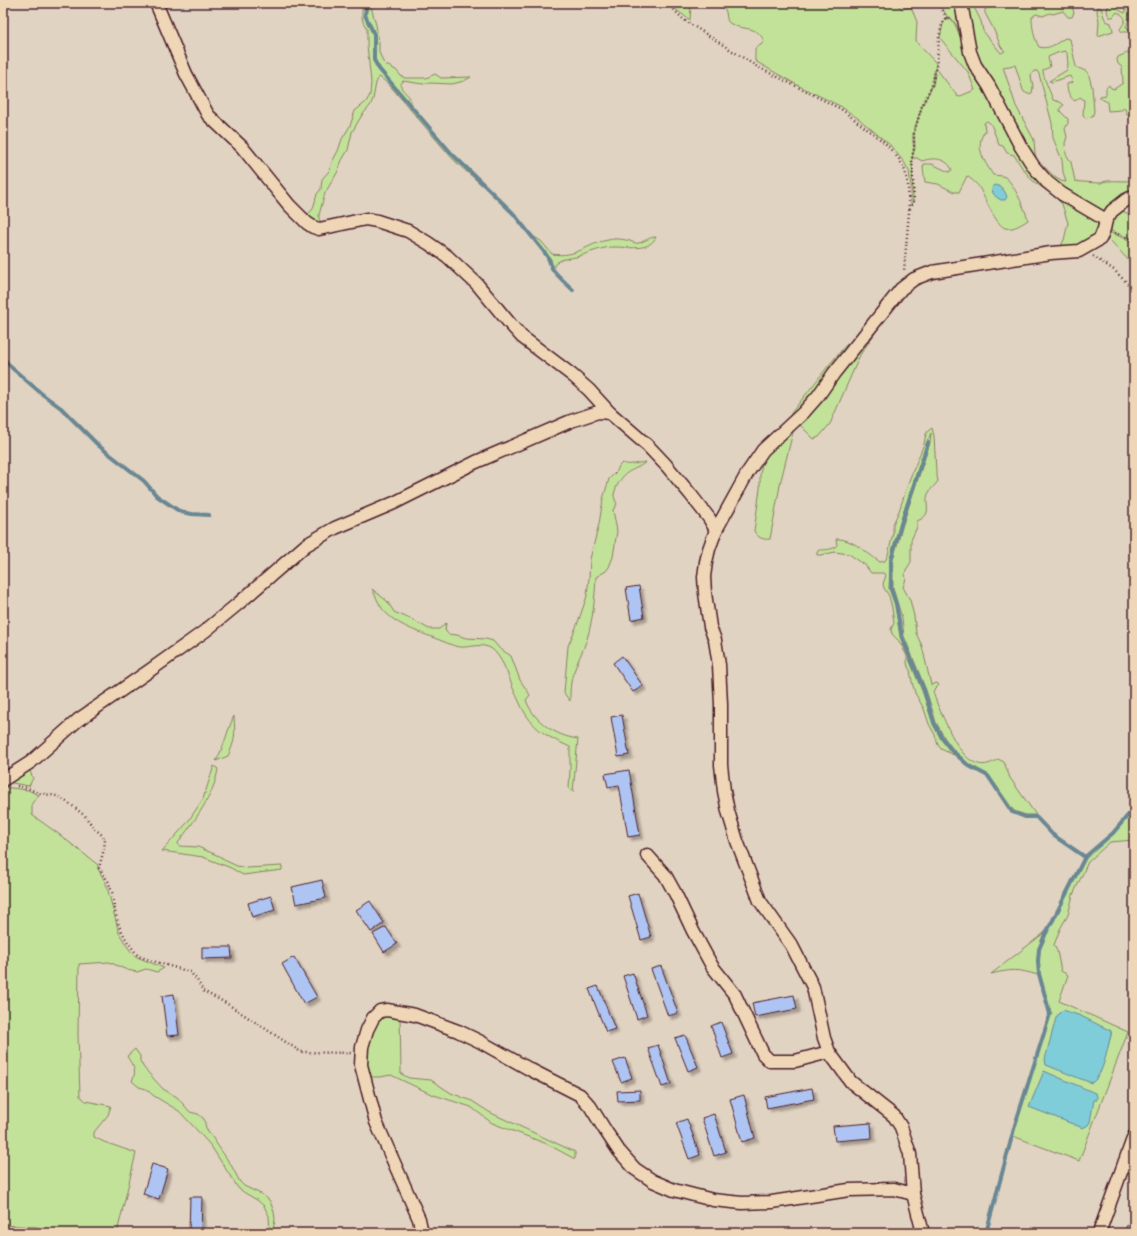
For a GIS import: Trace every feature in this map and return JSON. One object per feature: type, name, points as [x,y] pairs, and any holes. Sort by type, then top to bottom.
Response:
[{"type":"street","points":[[156,3],[186,74],[208,114],[242,147],[289,205],[307,223],[320,229],[366,219],[372,220],[408,232],[447,256],[464,271],[522,336],[583,385],[610,413],[666,464],[709,518],[716,530]]},
{"type":"street","points":[[961,3],[970,52],[975,65],[989,86],[1021,147],[1034,167],[1047,182],[1105,224]]},
{"type":"street","points":[[923,1233],[913,1194],[910,1154],[901,1127],[894,1116],[851,1082],[829,1052],[824,1038],[813,987],[792,946],[760,902],[737,841],[728,811],[721,765],[721,704],[719,665],[715,640],[710,628],[705,582],[706,562],[716,530],[748,472],[763,450],[803,413],[818,396],[834,373],[901,289],[914,279],[932,272],[1051,253],[1080,251],[1100,238],[1112,211],[1126,200],[1134,196]]},
{"type":"street","points":[[3,780],[31,762],[78,720],[149,672],[239,604],[306,545],[330,531],[476,462],[571,421],[598,412],[610,413]]},
{"type":"street","points":[[647,856],[665,875],[693,932],[712,966],[735,995],[763,1054],[770,1061],[795,1061],[829,1052]]},
{"type":"street","points":[[422,1233],[419,1219],[376,1122],[361,1065],[362,1047],[367,1030],[373,1018],[380,1011],[387,1010],[415,1015],[458,1031],[580,1095],[590,1106],[619,1151],[635,1168],[654,1181],[674,1190],[713,1200],[742,1203],[772,1202],[848,1190],[894,1189],[913,1194]]},
{"type":"street","points":[[1099,1233],[1134,1136]]},
{"type":"path","points":[[669,3],[684,20],[756,66],[840,109],[885,143],[899,159],[905,171],[908,184],[909,212],[905,265],[901,289]]},
{"type":"path","points":[[939,3],[947,19]]},
{"type":"path","points":[[909,212],[914,201],[912,158],[914,133],[922,106],[932,85],[937,63],[942,24],[945,19],[950,18],[954,21]]},
{"type":"path","points":[[1105,224],[1134,240]]},
{"type":"path","points":[[1080,251],[1091,254],[1104,262],[1134,290]]},
{"type":"path","points":[[16,786],[28,788],[38,793],[57,796],[85,816],[94,828],[103,836],[104,849],[99,868],[108,881],[113,895],[114,908],[119,926],[127,941],[138,956],[190,972],[197,980],[203,991],[226,1003],[301,1052],[361,1053]]},
{"type":"green space","points":[[362,3],[364,3],[366,8],[364,16],[373,35],[374,60],[379,69],[452,154],[488,190],[451,157],[391,87],[379,77],[370,106],[362,115],[352,132],[348,150],[325,193],[319,215],[319,219],[322,224],[317,225],[306,216],[313,209],[317,194],[321,189],[322,179],[329,171],[342,139],[350,126],[355,111],[366,102],[370,95],[371,82],[367,45],[367,29],[362,17]]},
{"type":"green space","points":[[366,3],[370,3],[376,25],[379,52],[383,62],[396,70],[401,76],[405,78],[426,78],[435,74],[441,78],[471,77],[464,81],[452,84],[423,84],[403,81],[401,86],[410,98],[413,108],[375,60],[374,34],[366,15]]},
{"type":"green space","points":[[676,3],[690,3],[690,20],[675,9]]},
{"type":"green space","points":[[708,3],[896,3],[902,9],[911,7],[917,22],[917,43],[936,63],[932,85],[922,106],[913,133],[913,201],[911,206],[909,171],[904,162],[890,145],[859,119],[840,106],[797,85],[755,61],[755,49],[764,41],[761,36],[754,30],[729,23],[726,12],[723,8]]},
{"type":"green space","points":[[939,3],[958,3],[966,45],[1030,167],[1096,219],[1099,228],[1096,237],[1078,247],[1017,256],[1021,251],[1061,246],[1068,223],[1062,204],[1032,180],[1014,155],[1007,153],[1003,146],[999,145],[991,124],[987,121],[984,123],[985,131],[980,142],[980,148],[986,164],[993,175],[1005,177],[1012,185],[1025,210],[1028,220],[1011,228],[1005,228],[1002,226],[994,217],[979,187],[967,176],[959,192],[954,192],[938,184],[925,182],[923,168],[924,164],[932,164],[949,172],[952,170],[947,163],[940,160],[931,159],[922,161],[917,158],[912,158],[915,148],[914,133],[922,106],[933,85],[936,68],[958,97],[975,90],[968,72],[940,38],[943,24],[946,19],[950,18],[955,24],[963,41],[955,23],[950,17],[948,18]]},
{"type":"green space","points":[[963,3],[972,3],[981,21],[983,31],[1001,53],[1005,51],[1001,47],[985,13],[985,9],[991,7],[990,3],[1070,3],[1074,12],[1072,17],[1068,17],[1063,11],[1053,14],[1050,13],[1043,16],[1036,14],[1032,17],[1032,21],[1039,47],[1050,47],[1065,38],[1070,39],[1076,67],[1088,72],[1092,87],[1094,111],[1091,117],[1086,118],[1083,115],[1084,100],[1080,97],[1075,101],[1071,98],[1067,89],[1067,84],[1073,82],[1070,76],[1052,82],[1049,81],[1067,70],[1067,53],[1065,51],[1048,57],[1050,67],[1043,70],[1045,81],[1053,100],[1064,105],[1060,108],[1060,111],[1068,119],[1065,129],[1067,137],[1065,143],[1066,154],[1071,162],[1075,181],[1101,183],[1107,181],[1134,180],[1134,194],[1106,217],[1049,181],[977,64]],"holes":[[[1015,65],[1023,90],[1028,94],[1032,93],[1033,87],[1031,75],[1034,71],[1037,71],[1052,123],[1053,138],[1062,160],[1066,182],[1056,178],[1037,160],[1034,140],[1016,106],[1003,67]]]},
{"type":"green space","points":[[1109,3],[1117,4],[1119,10],[1125,13],[1124,3],[1129,3],[1130,17],[1126,27],[1134,32],[1134,35],[1127,32],[1122,32],[1120,29],[1125,19],[1121,14],[1117,12],[1113,17],[1109,17],[1107,11]]},
{"type":"green space","points":[[1098,7],[1101,8],[1106,21],[1111,23],[1113,31],[1098,36],[1099,21],[1097,11]]},
{"type":"green space","points":[[1127,53],[1132,53],[1134,55],[1134,118],[1126,113],[1125,108],[1121,110],[1108,111],[1107,102],[1100,98],[1100,96],[1106,95],[1106,88],[1109,85],[1114,89],[1123,83],[1122,67],[1118,64],[1117,60],[1118,57]]},
{"type":"green space","points":[[1120,208],[1131,216],[1134,226],[1134,240],[1106,229]]},
{"type":"green space","points":[[1106,231],[1134,242],[1134,262],[1130,262],[1110,240],[1105,233]]},
{"type":"green space","points":[[531,235],[541,241],[552,254],[561,255],[575,252],[611,239],[622,239],[638,243],[656,237],[647,246],[634,248],[612,247],[601,249],[557,262],[553,268],[551,259]]},
{"type":"green space","points":[[922,280],[910,289],[892,308],[860,355],[830,424],[819,437],[814,439],[797,422],[902,290]]},
{"type":"green space","points":[[863,333],[803,410],[784,426],[792,412],[845,346]]},
{"type":"green space","points":[[791,427],[793,432],[781,480],[770,539],[763,539],[754,531],[764,451]]},
{"type":"green space","points":[[932,428],[938,481],[928,494],[927,513],[917,521],[917,527],[911,540],[911,562],[906,570],[906,579],[903,587],[910,600],[916,633],[922,646],[931,685],[937,683],[939,685],[933,691],[951,735],[963,753],[970,760],[978,764],[988,764],[998,759],[1004,762],[1010,778],[1036,815],[1026,815],[1014,811],[989,775],[970,765],[953,749],[944,737],[936,722],[926,690],[904,636],[902,618],[893,588],[893,560],[903,524],[930,443],[931,433],[900,523],[890,560],[889,589],[895,604],[900,637],[933,723],[941,739],[954,755],[941,749],[938,745],[924,709],[915,693],[908,667],[907,656],[899,641],[892,634],[891,629],[894,623],[892,608],[889,596],[883,584],[886,575],[883,573],[871,573],[865,565],[849,554],[835,552],[817,555],[819,550],[835,547],[837,545],[836,539],[842,539],[860,547],[880,562],[885,561],[888,555],[893,533],[893,524],[924,444],[926,434]]},
{"type":"green space","points":[[646,462],[623,476],[615,492],[614,496],[617,504],[613,510],[617,531],[613,557],[606,571],[596,577],[591,624],[587,639],[572,677],[570,701],[564,693],[568,646],[587,596],[590,559],[599,524],[603,499],[609,479],[622,463],[630,464]]},
{"type":"green space","points":[[372,589],[387,601],[394,612],[429,629],[439,629],[446,623],[445,630],[448,634],[493,641],[499,648],[511,656],[520,680],[530,695],[526,700],[534,715],[547,727],[554,731],[562,735],[578,739],[573,792],[569,789],[570,747],[545,734],[527,717],[504,666],[495,652],[484,646],[457,647],[398,623],[384,611]]},
{"type":"green space","points":[[234,716],[235,728],[231,750],[228,756],[216,761],[229,727]]},
{"type":"green space","points":[[214,766],[218,769],[212,789],[202,808],[178,843],[179,846],[198,847],[237,866],[247,868],[282,866],[282,870],[243,875],[231,868],[203,857],[162,851],[187,823],[203,799]]},
{"type":"green space","points":[[29,769],[33,778],[29,786],[12,783],[12,779]]},
{"type":"green space","points":[[3,787],[28,790],[39,795],[32,803],[32,815],[98,865],[98,869],[106,883],[119,933],[127,946],[137,957],[164,968],[157,972],[146,969],[137,972],[127,970],[109,962],[79,964],[78,1034],[80,1096],[86,1101],[111,1106],[108,1115],[94,1132],[94,1137],[136,1153],[117,1233],[53,1233],[37,1227],[3,1225]]},
{"type":"green space","points":[[1134,810],[1134,840],[1110,842],[1088,862],[1073,895],[1068,915],[1060,929],[1054,945],[1057,951],[1061,971],[1068,975],[1059,1001],[1128,1032],[1079,1161],[1013,1136],[1051,1014],[1040,974],[1040,950],[1046,934],[1085,858],[1114,833]],"holes":[[[1097,1025],[1111,1031],[1111,1035],[1100,1073]]]},
{"type":"green space","points":[[1044,933],[1038,953],[1038,975],[1014,970],[991,974]]},
{"type":"green space","points":[[400,1015],[401,1074],[409,1078],[431,1080],[451,1093],[472,1101],[489,1112],[575,1152],[575,1159],[547,1144],[492,1123],[471,1107],[431,1094],[391,1075],[373,1077],[368,1075],[367,1052],[374,1028],[387,1016]]},
{"type":"green space","points":[[135,1049],[140,1056],[140,1061],[144,1068],[163,1089],[177,1097],[190,1112],[198,1114],[204,1119],[206,1128],[231,1165],[240,1182],[244,1186],[263,1195],[270,1201],[275,1219],[270,1233],[269,1216],[264,1206],[238,1188],[211,1146],[194,1127],[179,1111],[154,1096],[146,1089],[139,1087],[132,1081],[134,1077],[134,1070],[127,1056]]},
{"type":"water","points":[[995,185],[1000,186],[1004,191],[1007,197],[1005,200],[1001,200],[994,194],[992,188]]},
{"type":"water","points":[[1063,1010],[1081,1016],[1111,1031],[1102,1068],[1092,1083],[1046,1065],[1045,1059],[1056,1018]]},
{"type":"water","points":[[1044,1071],[1095,1093],[1097,1100],[1094,1100],[1090,1122],[1088,1125],[1083,1128],[1029,1107]]},
{"type":"building","points":[[639,586],[644,617],[631,620],[626,588]]},
{"type":"building","points":[[622,656],[643,686],[633,692],[613,663]]},
{"type":"building","points":[[622,715],[629,755],[618,757],[611,717]]},
{"type":"building","points":[[629,770],[640,835],[628,837],[619,785],[608,787],[605,774]]},
{"type":"building","points":[[322,880],[326,898],[296,904],[292,887]]},
{"type":"building","points":[[638,893],[651,937],[641,940],[628,896]]},
{"type":"building","points":[[271,896],[275,910],[252,917],[248,903]]},
{"type":"building","points":[[370,901],[384,923],[371,932],[356,910]]},
{"type":"building","points":[[386,927],[397,944],[384,952],[373,934]]},
{"type":"building","points":[[202,947],[231,947],[232,958],[202,959]]},
{"type":"building","points":[[294,957],[317,997],[304,1004],[282,964]]},
{"type":"building","points":[[661,966],[678,1013],[668,1016],[651,969]]},
{"type":"building","points":[[633,973],[647,1015],[637,1019],[623,976]]},
{"type":"building","points":[[598,986],[615,1029],[606,1032],[589,989]]},
{"type":"building","points":[[174,994],[179,1035],[167,1036],[162,996]]},
{"type":"building","points":[[794,995],[797,1009],[755,1017],[752,1003]]},
{"type":"building","points":[[721,1022],[733,1054],[722,1058],[711,1026]]},
{"type":"building","points":[[685,1035],[698,1067],[688,1071],[675,1038]]},
{"type":"building","points":[[658,1045],[671,1084],[662,1087],[648,1048]]},
{"type":"building","points":[[625,1058],[632,1078],[621,1082],[613,1062]]},
{"type":"building","points":[[812,1088],[814,1099],[767,1108],[765,1097]]},
{"type":"building","points":[[640,1090],[640,1100],[618,1101],[617,1091]]},
{"type":"building","points":[[744,1095],[755,1138],[742,1142],[730,1099]]},
{"type":"building","points":[[714,1114],[726,1152],[714,1156],[702,1118]]},
{"type":"building","points":[[687,1119],[700,1155],[689,1159],[676,1123]]},
{"type":"building","points":[[871,1123],[872,1138],[835,1141],[833,1126]]},
{"type":"building","points":[[152,1164],[168,1169],[159,1199],[143,1194]]},
{"type":"building","points":[[190,1197],[202,1197],[201,1233],[189,1233]]},
{"type":"building","points":[[1134,1208],[1134,1233],[1124,1233]]},
{"type":"waterway","points":[[365,3],[365,15],[374,34],[374,60],[379,69],[452,154],[513,213],[547,255],[552,268],[573,290]]},
{"type":"waterway","points":[[3,358],[12,368],[42,394],[61,408],[99,446],[144,481],[157,496],[181,512],[209,515]]},
{"type":"waterway","points":[[928,443],[901,524],[891,560],[891,589],[896,604],[902,637],[924,690],[934,723],[942,738],[951,750],[969,766],[988,776],[1012,812],[1025,817],[1036,817],[1053,835],[1085,857]]},
{"type":"waterway","points":[[986,1233],[1015,1125],[1050,1014],[1039,974],[1039,949],[1085,857],[1113,833],[1134,808]]}]
